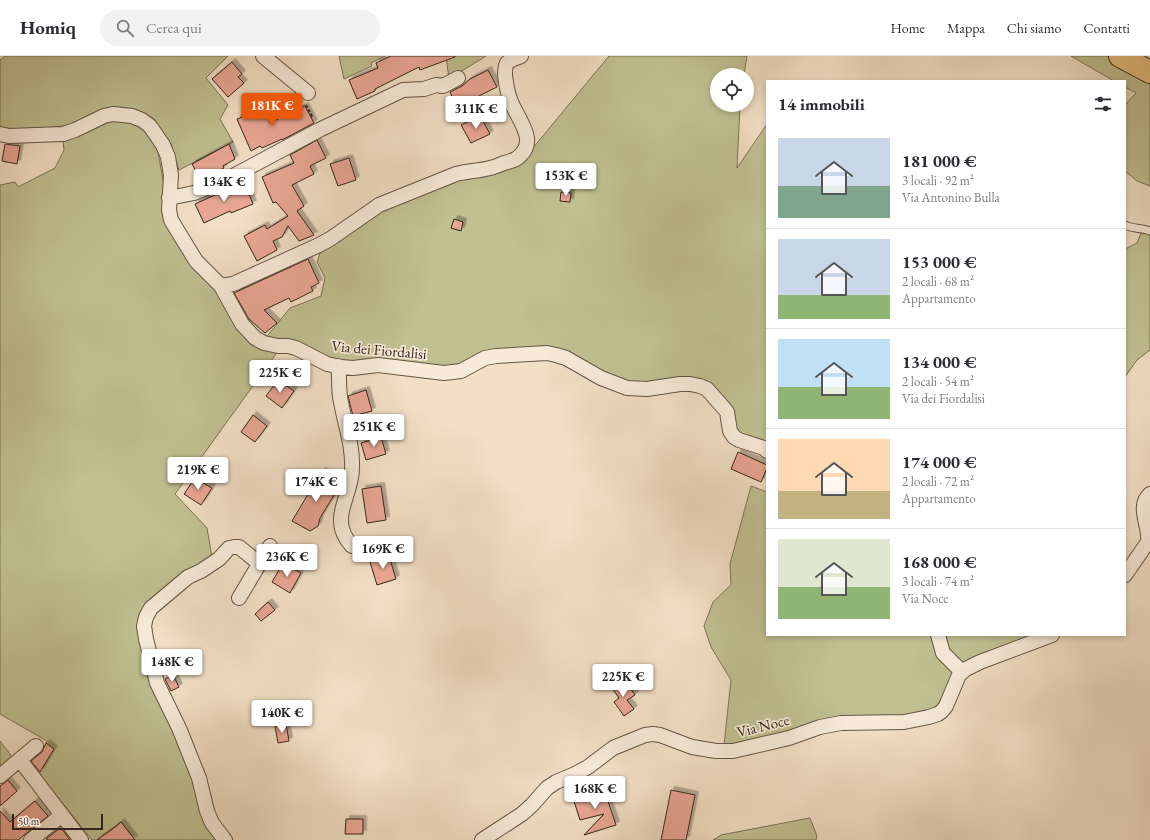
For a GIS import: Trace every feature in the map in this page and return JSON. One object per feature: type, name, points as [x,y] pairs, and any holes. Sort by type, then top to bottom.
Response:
[{"type":"main road","points":[[1120,56],[1150,72]]},
{"type":"street","points":[[263,56],[308,93]]},
{"type":"street","points":[[221,286],[233,284],[319,245],[330,239],[378,205],[456,174],[489,169],[514,160],[525,150],[528,137],[510,99],[505,70],[506,64],[521,56]]},
{"type":"street","points":[[169,198],[194,193],[220,182],[319,130],[403,90],[424,89],[436,85],[443,86],[458,78]]},
{"type":"street","name":"Via dei Fiordalisi","points":[[0,134],[9,136],[63,134],[104,116],[113,114],[132,116],[142,120],[150,126],[163,145],[168,157],[171,175],[169,198],[171,220],[196,261],[221,286],[242,324],[255,338],[264,343],[296,348],[327,364],[338,366],[353,368],[378,365],[444,373],[462,370],[485,358],[547,353],[566,358],[602,378],[627,388],[647,389],[690,384],[707,389],[727,412],[730,431],[734,437],[766,450]]},
{"type":"street","points":[[338,366],[340,376],[340,401],[351,444],[352,463],[352,470],[340,524],[345,539],[352,546]]},
{"type":"street","points":[[1126,574],[1149,543],[1144,506],[1150,494]]},
{"type":"street","points":[[239,598],[270,546]]},
{"type":"street","points":[[225,840],[212,823],[207,811],[196,771],[157,683],[144,626],[146,616],[151,608],[188,577],[201,571],[219,559],[229,548],[239,547],[260,564]]},
{"type":"street","points":[[938,636],[943,653],[962,672],[980,662],[1049,636]]},
{"type":"street","name":"Via Noce","points":[[482,840],[522,814],[547,788],[556,782],[588,767],[613,748],[645,735],[660,735],[692,747],[725,751],[789,738],[820,726],[841,723],[904,722],[929,718],[938,714],[946,706],[959,675],[962,672]]},
{"type":"street","points":[[0,776],[36,746]]},
{"type":"street","points":[[20,760],[81,840]]},
{"type":"street","points":[[31,840],[62,815]]},
{"type":"lane","points":[[1126,225],[1150,231]]},
{"type":"path","points":[[308,93],[304,102],[319,130]]},
{"type":"green space","points":[[5,56],[228,56],[206,78],[228,105],[220,119],[233,142],[179,170],[171,144],[154,122],[121,107],[77,124],[48,128],[0,128],[0,60]]},
{"type":"green space","points":[[339,56],[385,56],[371,63],[372,66],[344,79]]},
{"type":"green space","points":[[446,56],[486,56],[449,79]]},
{"type":"green space","points":[[609,56],[747,56],[745,68],[710,68],[710,112],[740,112],[737,168],[766,125],[766,444],[738,433],[691,377],[675,378],[661,382],[627,382],[567,355],[459,367],[355,363],[337,360],[265,339],[290,308],[321,296],[325,278],[317,262],[321,250],[382,206],[467,176],[523,160]]},
{"type":"green space","points":[[1071,56],[1107,56],[1150,78],[1150,186],[1137,181],[1126,172],[1126,104],[1136,93],[1126,88],[1126,80],[1112,80]]},
{"type":"green space","points":[[123,120],[140,125],[157,147],[164,185],[162,210],[165,221],[222,299],[278,351],[175,494],[207,528],[212,557],[155,596],[143,607],[139,617],[220,840],[135,840],[121,822],[97,840],[92,840],[39,774],[53,749],[46,743],[47,741],[0,714],[0,185],[15,182],[18,187],[55,168],[64,150],[63,141],[111,121]]},
{"type":"green space","points":[[1141,233],[1150,234],[1150,350],[1137,360],[1126,376],[1126,248],[1137,243]]},
{"type":"green space","points":[[751,486],[766,492],[766,636],[935,636],[953,671],[943,704],[933,712],[724,745],[731,680],[711,647],[704,626],[713,602],[731,585],[730,564]]},
{"type":"green space","points":[[942,636],[1030,636],[959,664],[952,657]]},
{"type":"green space","points":[[0,741],[13,758],[0,769]]},
{"type":"green space","points":[[810,818],[817,836],[816,840],[713,840],[721,835]]},
{"type":"building","points":[[391,56],[455,57],[420,70],[419,67],[357,99],[349,80],[378,68],[376,63]]},
{"type":"building","points":[[232,62],[242,74],[238,77],[244,83],[228,97],[212,79]]},
{"type":"building","points":[[488,70],[497,87],[457,107],[450,92],[462,86],[470,79]]},
{"type":"building","points":[[305,106],[314,123],[282,140],[262,148],[260,146],[251,151],[237,119],[264,108],[270,123]]},
{"type":"building","points":[[480,116],[490,134],[471,143],[461,125]]},
{"type":"building","points":[[317,140],[326,158],[310,166],[314,174],[292,185],[304,206],[297,211],[314,235],[299,241],[288,226],[282,237],[273,241],[277,250],[257,261],[244,236],[265,225],[267,229],[288,216],[276,202],[273,203],[262,177],[294,163],[290,155]]},
{"type":"building","points":[[5,144],[20,146],[17,164],[2,161]]},
{"type":"building","points":[[229,144],[235,159],[223,166],[224,168],[201,180],[192,164]]},
{"type":"building","points":[[349,158],[356,180],[338,186],[330,164]]},
{"type":"building","points":[[245,184],[253,204],[231,213],[230,211],[204,223],[195,204]]},
{"type":"building","points":[[561,192],[571,193],[570,202],[560,201]]},
{"type":"building","points":[[454,219],[463,222],[461,231],[451,228]]},
{"type":"building","points":[[308,259],[319,283],[311,287],[313,291],[291,302],[289,298],[264,310],[277,323],[265,333],[249,319],[234,293]]},
{"type":"building","points":[[278,380],[294,391],[282,408],[266,396]]},
{"type":"building","points":[[366,390],[372,411],[353,416],[348,396]]},
{"type":"building","points":[[253,415],[267,426],[255,442],[241,432]]},
{"type":"building","points":[[381,437],[386,454],[366,460],[361,443]]},
{"type":"building","points":[[738,452],[766,465],[766,470],[761,482],[731,469]]},
{"type":"building","points":[[322,471],[337,480],[329,492],[334,495],[320,518],[318,526],[310,531],[292,521]]},
{"type":"building","points":[[195,478],[212,488],[201,505],[184,494]]},
{"type":"building","points":[[381,486],[386,520],[367,523],[362,489]]},
{"type":"building","points":[[389,556],[396,579],[377,585],[370,562]]},
{"type":"building","points":[[283,563],[301,573],[290,593],[272,582]]},
{"type":"building","points":[[268,602],[275,610],[261,621],[255,614]]},
{"type":"building","points":[[173,675],[179,687],[171,691],[165,679]]},
{"type":"building","points":[[619,681],[624,688],[628,685],[635,695],[627,700],[634,709],[624,716],[614,702],[619,698],[611,687]]},
{"type":"building","points":[[286,724],[289,741],[278,743],[275,726]]},
{"type":"building","points":[[46,743],[54,749],[40,772],[31,761],[42,752]]},
{"type":"building","points":[[8,780],[17,791],[0,806],[0,786]]},
{"type":"building","points":[[604,789],[616,825],[584,835],[604,814],[580,820],[573,798]]},
{"type":"building","points":[[671,790],[695,795],[686,840],[661,840]]},
{"type":"building","points":[[35,801],[48,816],[18,840],[0,840],[0,811],[10,822]]},
{"type":"building","points":[[346,819],[363,819],[363,834],[345,834]]},
{"type":"building","points":[[121,822],[135,840],[97,840],[114,828]]},
{"type":"building","points":[[61,828],[70,840],[46,840],[47,838]]}]
